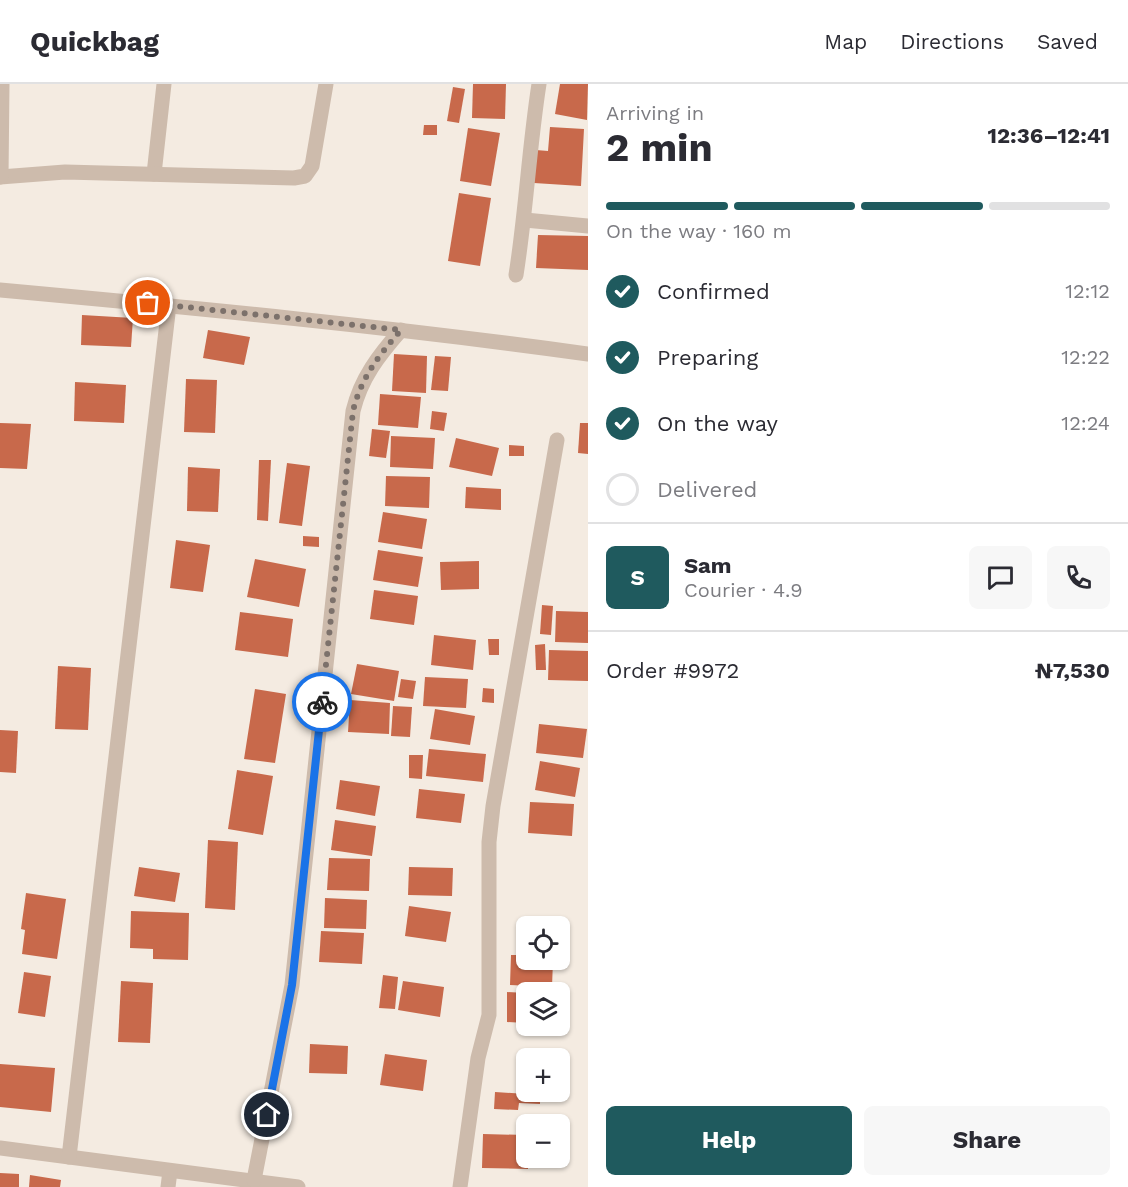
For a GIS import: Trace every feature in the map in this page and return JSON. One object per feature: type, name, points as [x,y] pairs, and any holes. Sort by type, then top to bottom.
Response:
[{"type":"street","points":[[2,84],[0,177],[65,172],[294,178],[305,176],[312,166],[326,84]]},
{"type":"street","points":[[154,174],[164,84]]},
{"type":"street","points":[[516,275],[525,220],[529,144],[539,84]]},
{"type":"street","points":[[525,220],[588,225]]},
{"type":"street","points":[[0,290],[169,305],[401,330],[588,354]]},
{"type":"street","points":[[69,1157],[169,305]]},
{"type":"street","points":[[254,1180],[292,985],[353,411],[359,387],[381,352],[401,330]]},
{"type":"street","points":[[460,1187],[477,1068],[489,1015],[489,842],[493,806],[557,440]]},
{"type":"street","points":[[0,1148],[298,1187]]},
{"type":"street","points":[[168,1187],[170,1171]]},
{"type":"building","points":[[473,84],[506,84],[505,119],[472,118]]},
{"type":"building","points":[[560,84],[588,84],[587,120],[555,114]]},
{"type":"building","points":[[453,87],[465,89],[459,123],[447,121]]},
{"type":"building","points":[[424,125],[437,125],[437,135],[423,135]]},
{"type":"building","points":[[550,127],[584,129],[581,186],[534,183],[536,150],[548,151]]},
{"type":"building","points":[[468,128],[500,133],[491,186],[460,181]]},
{"type":"building","points":[[459,193],[491,198],[480,266],[448,261]]},
{"type":"building","points":[[538,235],[588,236],[588,270],[536,268]]},
{"type":"building","points":[[82,315],[133,318],[131,347],[81,345]]},
{"type":"building","points":[[208,330],[250,337],[244,365],[203,358]]},
{"type":"building","points":[[394,354],[427,356],[426,393],[392,391]]},
{"type":"building","points":[[435,356],[451,357],[448,391],[431,390]]},
{"type":"building","points":[[186,379],[217,380],[215,433],[184,432]]},
{"type":"building","points":[[75,382],[126,385],[124,423],[74,421]]},
{"type":"building","points":[[380,394],[421,397],[418,428],[378,425]]},
{"type":"building","points":[[432,411],[447,413],[444,431],[430,429]]},
{"type":"building","points":[[0,423],[31,424],[27,469],[0,468]]},
{"type":"building","points":[[580,423],[588,423],[588,454],[578,453]]},
{"type":"building","points":[[372,429],[390,431],[386,458],[369,456]]},
{"type":"building","points":[[391,436],[435,438],[433,469],[390,467]]},
{"type":"building","points":[[456,438],[499,448],[492,476],[449,467]]},
{"type":"building","points":[[509,445],[524,446],[524,456],[509,456]]},
{"type":"building","points":[[259,460],[271,460],[268,521],[257,520]]},
{"type":"building","points":[[287,463],[310,466],[302,526],[279,523]]},
{"type":"building","points":[[188,467],[220,469],[218,512],[187,511]]},
{"type":"building","points":[[386,476],[430,477],[429,508],[385,506]]},
{"type":"building","points":[[466,487],[501,489],[501,510],[465,508]]},
{"type":"building","points":[[383,512],[427,519],[422,549],[378,542]]},
{"type":"building","points":[[303,536],[319,537],[319,547],[303,546]]},
{"type":"building","points":[[176,540],[210,545],[203,592],[170,588]]},
{"type":"building","points":[[378,550],[423,557],[418,587],[373,580]]},
{"type":"building","points":[[255,559],[306,569],[299,607],[247,597]]},
{"type":"building","points":[[479,561],[479,589],[441,590],[440,562]]},
{"type":"building","points":[[374,590],[418,596],[414,625],[370,619]]},
{"type":"building","points":[[542,605],[553,606],[551,635],[540,634]]},
{"type":"building","points":[[556,611],[588,612],[588,643],[555,642]]},
{"type":"building","points":[[240,612],[293,619],[288,657],[235,650]]},
{"type":"building","points":[[434,635],[476,640],[473,670],[431,665]]},
{"type":"building","points":[[488,639],[499,639],[499,655],[489,655]]},
{"type":"building","points":[[545,644],[546,670],[536,670],[535,645]]},
{"type":"building","points":[[549,650],[588,651],[588,681],[548,680]]},
{"type":"building","points":[[357,664],[399,671],[394,701],[351,694]]},
{"type":"building","points":[[58,666],[91,668],[88,730],[55,729]]},
{"type":"building","points":[[425,677],[468,679],[466,708],[423,706]]},
{"type":"building","points":[[401,679],[416,681],[413,699],[398,697]]},
{"type":"building","points":[[483,688],[494,689],[494,703],[482,702]]},
{"type":"building","points":[[255,689],[286,694],[275,763],[244,759]]},
{"type":"building","points":[[350,700],[390,703],[389,734],[348,732]]},
{"type":"building","points":[[393,706],[412,707],[410,737],[391,736]]},
{"type":"building","points":[[435,709],[475,716],[470,745],[430,739]]},
{"type":"building","points":[[539,724],[587,729],[583,758],[536,753]]},
{"type":"building","points":[[0,730],[18,731],[16,773],[0,772]]},
{"type":"building","points":[[429,749],[486,754],[483,782],[426,776]]},
{"type":"building","points":[[409,755],[423,755],[422,779],[409,778]]},
{"type":"building","points":[[540,761],[580,768],[575,797],[535,790]]},
{"type":"building","points":[[237,770],[273,776],[263,835],[228,829]]},
{"type":"building","points":[[340,780],[380,786],[375,816],[336,809]]},
{"type":"building","points":[[419,789],[465,794],[461,823],[416,818]]},
{"type":"building","points":[[530,802],[574,804],[572,836],[528,833]]},
{"type":"building","points":[[335,820],[376,826],[372,856],[331,850]]},
{"type":"building","points":[[208,840],[238,842],[235,910],[205,908]]},
{"type":"building","points":[[329,858],[370,859],[369,891],[327,890]]},
{"type":"building","points":[[139,867],[180,873],[175,902],[134,896]]},
{"type":"building","points":[[409,867],[453,868],[452,896],[408,895]]},
{"type":"building","points":[[26,893],[66,899],[57,959],[22,954],[25,930],[21,929]]},
{"type":"building","points":[[325,898],[367,900],[366,929],[324,928]]},
{"type":"building","points":[[409,906],[451,912],[446,942],[405,936]]},
{"type":"building","points":[[131,911],[189,913],[188,960],[153,959],[153,949],[130,948]]},
{"type":"building","points":[[321,931],[364,933],[362,964],[319,962]]},
{"type":"building","points":[[511,955],[516,955],[516,970],[553,970],[552,982],[516,982],[516,985],[510,985]]},
{"type":"building","points":[[24,972],[51,976],[45,1017],[18,1013]]},
{"type":"building","points":[[383,975],[398,977],[395,1009],[379,1008]]},
{"type":"building","points":[[121,981],[153,983],[150,1043],[118,1042]]},
{"type":"building","points":[[403,981],[444,987],[440,1017],[398,1010]]},
{"type":"building","points":[[507,992],[516,992],[516,1022],[507,1022]]},
{"type":"building","points":[[310,1044],[348,1046],[347,1074],[309,1073]]},
{"type":"building","points":[[385,1054],[427,1060],[423,1091],[380,1085]]},
{"type":"building","points":[[0,1064],[55,1068],[51,1112],[0,1107]]},
{"type":"building","points":[[495,1092],[516,1093],[516,1102],[540,1102],[540,1104],[519,1103],[518,1110],[494,1109]]},
{"type":"building","points":[[483,1134],[516,1135],[516,1168],[528,1169],[482,1168]]},
{"type":"building","points":[[0,1173],[19,1174],[19,1187],[0,1187]]},
{"type":"building","points":[[30,1175],[61,1180],[60,1187],[29,1187]]},
{"type":"way so far","points":[[148,303],[401,330],[381,352],[359,387],[353,411],[322,702]]},
{"type":"route","points":[[267,1115],[292,985],[322,702]]}]
